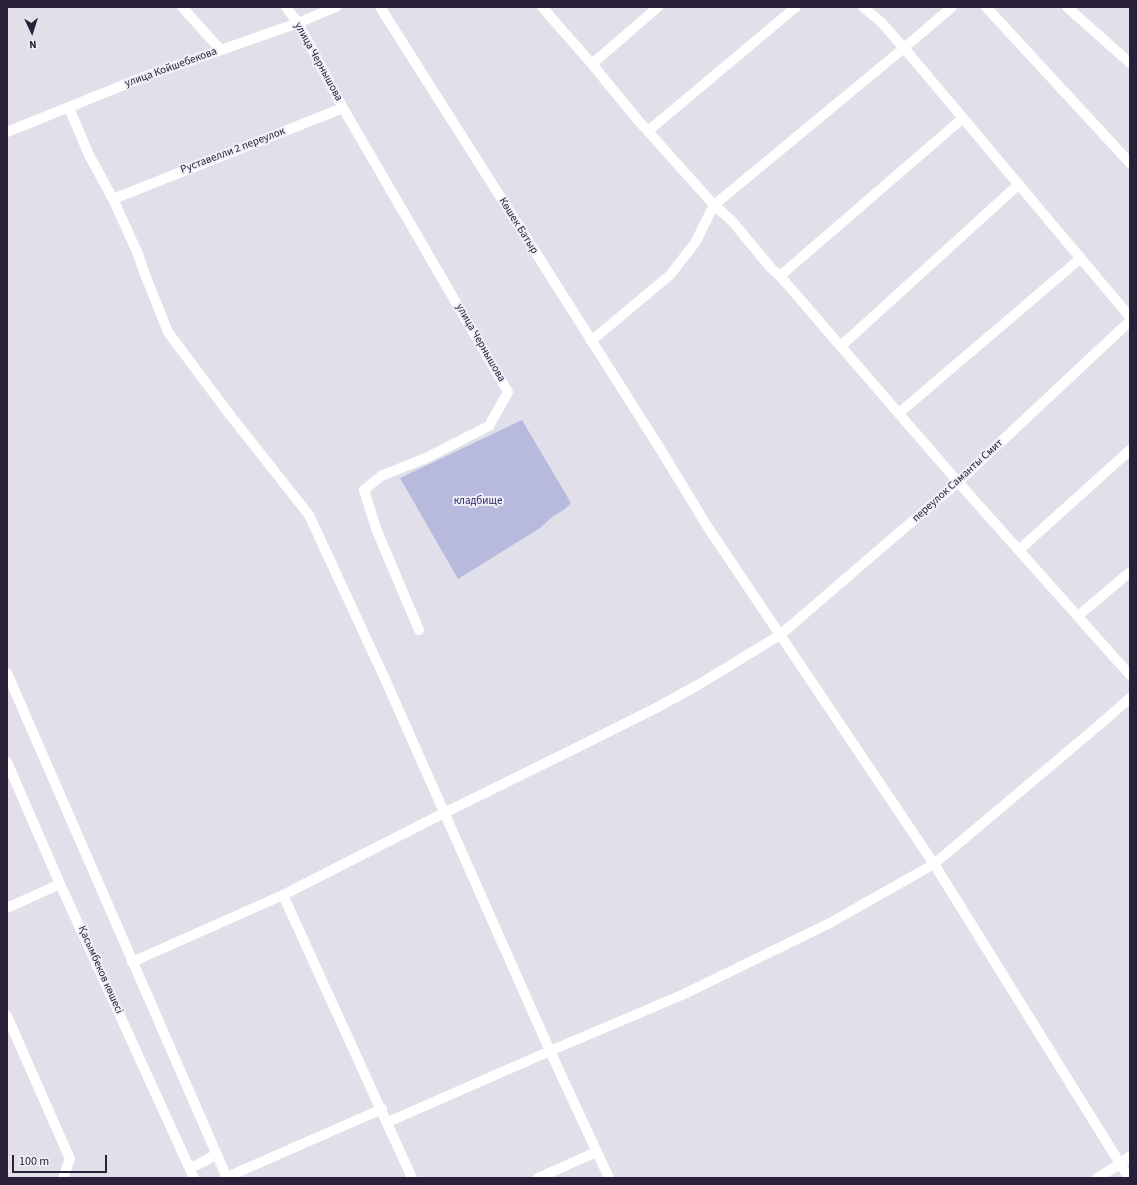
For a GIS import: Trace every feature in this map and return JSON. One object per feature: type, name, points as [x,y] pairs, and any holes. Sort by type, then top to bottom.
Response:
[{"type":"street","points":[[182,7],[221,50]]},
{"type":"street","name":"улица Чернышова","points":[[286,7],[298,23],[343,108],[508,392],[489,426],[426,458],[381,476],[364,490],[377,531],[419,630]]},
{"type":"street","name":"улица Койшебекова","points":[[7,132],[141,78],[298,23],[336,7]]},
{"type":"street","name":"Көшек Батыр","points":[[380,7],[709,530],[934,864],[1129,1178]]},
{"type":"street","points":[[542,7],[648,131],[714,205],[732,221],[771,268],[780,276],[958,482],[1130,675]]},
{"type":"street","points":[[592,64],[658,7]]},
{"type":"street","points":[[648,131],[796,7]]},
{"type":"street","points":[[863,7],[881,22],[904,48],[1130,317]]},
{"type":"street","points":[[591,341],[670,275],[695,242],[714,205],[952,7]]},
{"type":"street","points":[[986,7],[1130,163]]},
{"type":"street","points":[[1067,7],[1130,63]]},
{"type":"street","points":[[69,108],[89,155],[117,197],[144,272],[168,332],[230,415],[310,515],[385,679],[550,1051],[609,1178]]},
{"type":"street","name":"Руставелли 2 переулок","points":[[117,197],[343,108]]},
{"type":"street","points":[[780,276],[964,118]]},
{"type":"street","points":[[841,346],[1019,184]]},
{"type":"street","points":[[899,413],[1081,258]]},
{"type":"street","name":"переулок Саманты Смит","points":[[132,962],[283,895],[444,813],[530,772],[698,685],[780,635],[958,482],[1130,321]]},
{"type":"street","points":[[1019,550],[1130,450]]},
{"type":"street","points":[[1078,616],[1130,572]]},
{"type":"street","points":[[7,673],[227,1178],[382,1109]]},
{"type":"street","points":[[388,1122],[682,995],[830,923],[934,864],[1130,698]]},
{"type":"street","name":"Қасымбеков көшесі","points":[[7,762],[60,884],[194,1178]]},
{"type":"street","points":[[7,908],[60,884]]},
{"type":"street","points":[[283,895],[388,1122],[412,1178]]},
{"type":"street","points":[[7,1016],[70,1159],[63,1178]]},
{"type":"street","points":[[538,1178],[596,1152]]},
{"type":"street","points":[[189,1167],[197,1165],[217,1154]]},
{"type":"street","points":[[1097,1178],[1130,1156]]},
{"type":"green space","name":"кладбище","points":[[522,420],[571,503],[540,528],[458,579],[400,478]]}]
